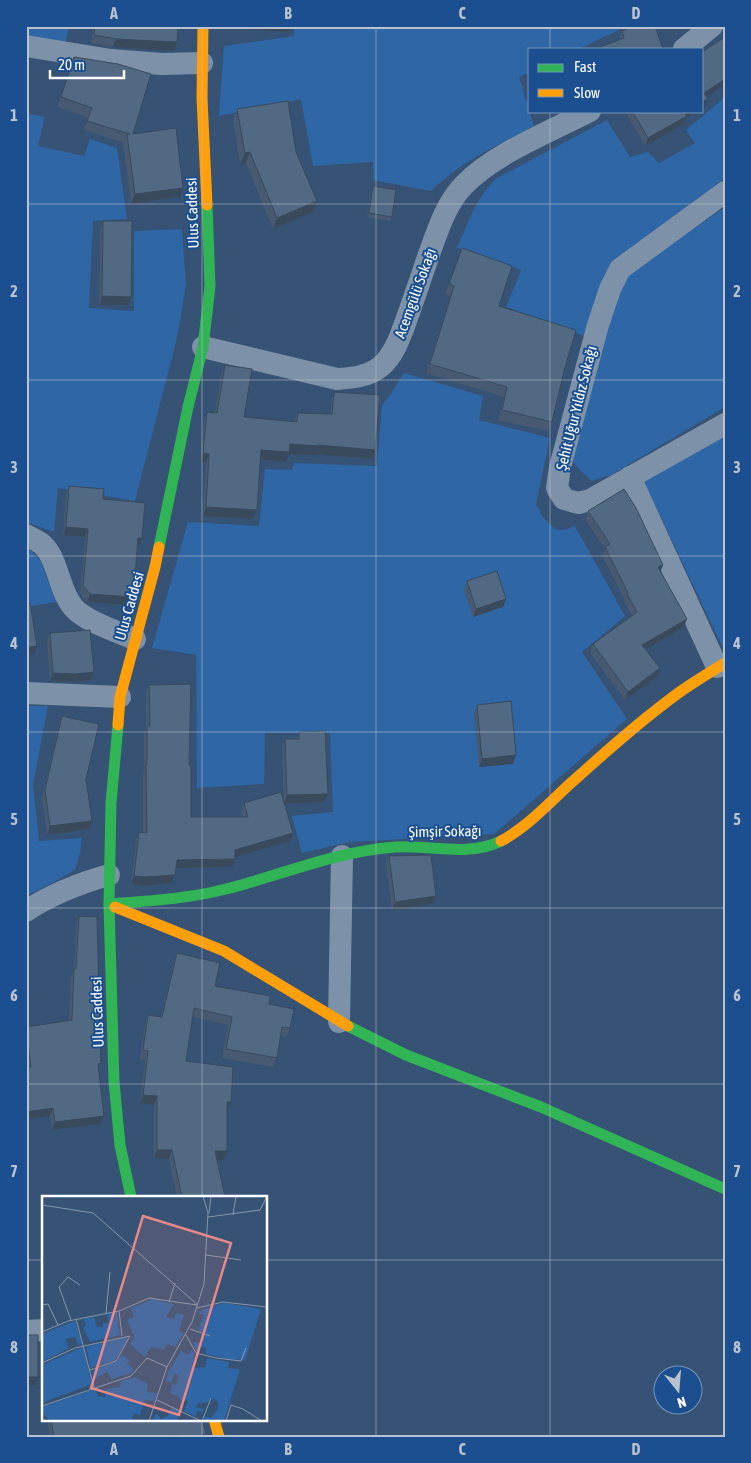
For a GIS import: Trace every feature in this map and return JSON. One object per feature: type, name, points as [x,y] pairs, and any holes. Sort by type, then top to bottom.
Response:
[{"type":"street","name":"Ulus Caddesi","points":[[131,1196],[120,1145],[114,1082],[109,904],[111,803],[120,697],[155,567],[188,407],[203,347],[210,286],[202,98],[203,26]]},
{"type":"street","points":[[685,48],[712,26]]},
{"type":"street","points":[[26,46],[111,60],[162,64],[202,63]]},
{"type":"street","name":"Acemgülü Sokağı","points":[[203,347],[337,379],[358,378],[372,373],[382,366],[392,353],[439,228],[451,202],[463,186],[482,170],[508,153],[588,112]]},
{"type":"street","name":"Şehit Uğur Yıldız Sokağı","points":[[725,192],[620,269],[600,316],[560,467],[557,488],[564,499],[578,502],[590,500],[725,424]]},
{"type":"street","points":[[630,477],[721,665]]},
{"type":"street","points":[[26,535],[42,545],[48,552],[66,596],[73,607],[82,615],[135,639]]},
{"type":"street","name":"Şimşir Sokağı","points":[[109,904],[184,898],[226,889],[342,856],[374,849],[398,847],[470,848],[492,845],[510,836],[626,734],[678,693],[721,665]]},
{"type":"street","points":[[26,693],[120,697]]},
{"type":"street","points":[[339,1022],[342,856]]},
{"type":"street","points":[[26,911],[62,891],[86,881],[110,875]]},
{"type":"street","points":[[109,904],[224,951],[339,1022],[406,1055],[541,1107],[725,1189]]},
{"type":"street","points":[[26,1331],[42,1330]]},
{"type":"street","points":[[214,1420],[219,1437]]},
{"type":"shaded area","points":[[26,26],[69,26],[66,42],[26,35]]},
{"type":"shaded area","points":[[295,26],[627,26],[581,48],[528,48],[528,73],[519,77],[528,112],[530,112],[534,126],[493,147],[454,171],[431,191],[373,180],[373,162],[313,166],[301,99],[219,116],[224,46],[294,36]]},
{"type":"shaded area","points":[[725,97],[725,178],[628,251],[584,336],[506,307],[521,270],[457,248],[483,193],[497,178],[607,120],[630,157],[648,152],[659,163],[695,143],[686,130]]},
{"type":"shaded area","points":[[26,113],[45,117],[38,146],[84,156],[90,139],[117,148],[127,219],[93,221],[89,308],[134,311],[134,231],[182,229],[186,284],[176,342],[135,501],[58,488],[54,532],[26,522]]},
{"type":"shaded area","points":[[725,207],[725,407],[611,475],[592,481],[572,460],[620,285],[629,274]]},
{"type":"shaded area","points":[[404,373],[483,396],[479,420],[550,438],[536,504],[543,517],[555,529],[564,530],[575,526],[625,616],[582,652],[627,719],[494,834],[350,842],[302,853],[292,816],[333,812],[330,733],[265,733],[264,784],[197,788],[196,655],[152,648],[188,522],[259,526],[265,469],[292,470],[294,463],[377,466],[382,405]]},
{"type":"shaded area","points":[[725,436],[725,652],[644,482]]},
{"type":"shaded area","points":[[26,545],[41,562],[56,602],[26,607]]},
{"type":"shaded area","points":[[26,706],[48,706],[33,785],[39,841],[82,838],[75,870],[26,896]]},
{"type":"building","points":[[95,26],[178,26],[177,42],[116,39],[94,35]]},
{"type":"building","points":[[634,26],[655,26],[663,48],[598,48],[624,38],[622,31]]},
{"type":"building","points":[[725,37],[725,79],[704,93],[704,51]]},
{"type":"building","points":[[74,57],[118,64],[151,74],[133,134],[176,128],[183,188],[135,194],[127,134],[130,134],[87,121],[92,108],[61,97]]},
{"type":"building","points":[[704,93],[708,99],[704,101]]},
{"type":"building","points":[[288,101],[296,152],[317,201],[277,218],[250,152],[245,153],[237,109]]},
{"type":"building","points":[[633,112],[686,112],[687,116],[648,138]]},
{"type":"building","points":[[373,186],[396,190],[392,217],[369,213]]},
{"type":"building","points":[[103,221],[132,221],[131,297],[102,296]]},
{"type":"building","points":[[462,248],[512,266],[499,306],[576,330],[552,422],[502,410],[507,387],[430,364],[454,286],[449,284]]},
{"type":"building","points":[[225,365],[252,369],[244,417],[297,422],[298,413],[332,414],[334,392],[380,395],[375,450],[290,444],[289,452],[261,450],[257,510],[206,507],[209,454],[203,453],[207,412],[217,413]]},
{"type":"building","points":[[69,486],[104,489],[103,499],[145,503],[142,538],[138,538],[134,588],[131,597],[90,594],[83,586],[88,529],[66,527]]},
{"type":"building","points":[[624,489],[636,508],[663,565],[658,567],[687,619],[642,645],[660,668],[628,692],[593,644],[637,612],[605,547],[610,544],[588,511]]},
{"type":"building","points":[[497,571],[506,599],[476,609],[467,581]]},
{"type":"building","points":[[30,603],[37,646],[26,648],[26,604]]},
{"type":"building","points":[[90,630],[94,672],[75,674],[53,673],[50,633]]},
{"type":"building","points":[[191,684],[189,765],[191,765],[191,817],[248,817],[244,803],[281,792],[293,833],[235,850],[235,859],[177,860],[175,875],[134,876],[139,832],[147,833],[146,765],[147,726],[150,726],[149,685]]},
{"type":"building","points":[[511,701],[516,755],[482,759],[477,705]]},
{"type":"building","points":[[62,716],[99,724],[86,779],[92,821],[50,826],[45,790]]},
{"type":"building","points":[[325,731],[328,794],[287,795],[285,739],[299,739],[299,732]]},
{"type":"building","points":[[431,855],[436,896],[395,902],[389,856]]},
{"type":"building","points":[[79,916],[97,917],[101,1063],[98,1064],[104,1116],[55,1122],[53,1108],[26,1112],[26,1067],[31,1067],[26,1027],[72,1020]]},
{"type":"building","points":[[177,953],[220,963],[215,986],[270,996],[269,1004],[294,1009],[290,1028],[282,1027],[277,1058],[226,1049],[232,1017],[194,1008],[186,1061],[233,1067],[231,1102],[227,1102],[227,1151],[215,1151],[225,1196],[182,1196],[172,1150],[157,1150],[157,1096],[143,1095],[148,1051],[143,1050],[148,1015],[162,1017]]},
{"type":"building","points":[[26,1335],[38,1335],[38,1377],[26,1377]]},
{"type":"building","points":[[51,1420],[202,1420],[206,1434],[196,1437],[177,1437],[177,1435],[167,1437],[54,1437]]},
{"type":"traffic: fast","points":[[159,547],[188,407],[203,347],[210,286],[207,205]]},
{"type":"traffic: fast","points":[[118,725],[111,803],[109,904],[114,1082],[120,1145],[131,1196]]},
{"type":"traffic: fast","points":[[109,904],[197,895],[247,883],[331,858],[374,849],[396,847],[463,849],[489,846],[501,841]]},
{"type":"traffic: fast","points":[[348,1026],[406,1055],[541,1107],[725,1189]]},
{"type":"traffic: slow","points":[[203,26],[202,98],[207,205]]},
{"type":"traffic: slow","points":[[118,725],[120,697],[159,547]]},
{"type":"traffic: slow","points":[[501,841],[532,819],[570,783],[652,713],[725,663]]},
{"type":"traffic: slow","points":[[115,907],[224,951],[348,1026]]},
{"type":"traffic: slow","points":[[214,1420],[219,1437]]}]
